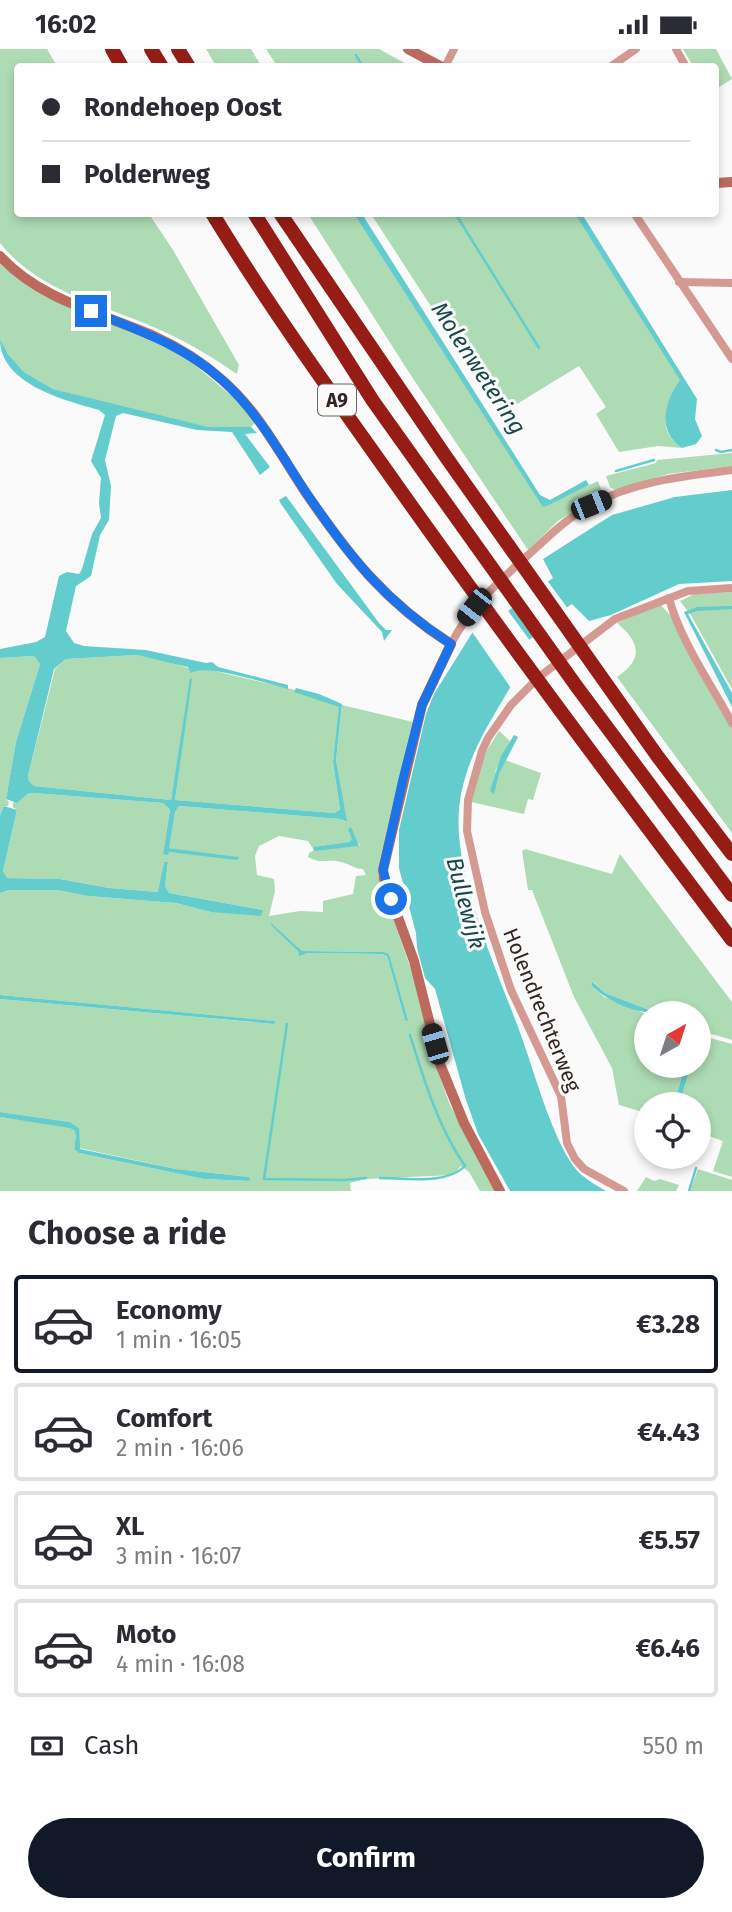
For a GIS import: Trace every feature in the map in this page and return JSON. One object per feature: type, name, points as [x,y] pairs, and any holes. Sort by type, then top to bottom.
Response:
[{"type":"highway","name":"A9","points":[[214,217],[251,279],[462,578],[732,940]]},
{"type":"highway","name":"A9","points":[[257,217],[373,401],[577,687],[732,895]]},
{"type":"highway","points":[[283,217],[504,539],[659,757],[732,854]]},
{"type":"street","points":[[408,49],[435,63]]},
{"type":"street","points":[[616,63],[636,49]]},
{"type":"street","points":[[637,217],[732,359]]},
{"type":"street","points":[[0,256],[14,270],[42,289],[62,300],[155,337],[193,357],[222,380],[252,412],[362,570],[411,617],[451,644]]},
{"type":"street","points":[[679,282],[732,283]]},
{"type":"street","points":[[499,1191],[464,1123],[440,1064],[414,961],[384,880],[383,870],[422,705],[463,621],[489,591],[561,525],[591,505],[624,491],[659,481],[732,470]]},
{"type":"street","name":"Holendrechterweg","points":[[624,1191],[584,1168],[575,1159],[567,1143],[561,1095],[511,990],[485,912],[467,831],[472,784],[482,751],[501,719],[527,688],[607,623],[699,589],[732,588]]},
{"type":"street","points":[[669,598],[696,658],[732,723]]},
{"type":"green space","points":[[0,49],[47,49],[55,63],[14,63],[14,217],[151,217],[239,365],[237,374],[168,334],[53,286],[16,260],[0,243]]},
{"type":"green space","points":[[206,49],[251,49],[259,63],[214,63]]},
{"type":"green space","points":[[266,49],[379,49],[405,63],[275,63]]},
{"type":"green space","points":[[683,49],[716,49],[732,79],[719,87],[719,63],[691,63]]},
{"type":"green space","points":[[310,217],[356,217],[543,506],[598,481],[600,495],[558,521],[528,550],[410,374]]},
{"type":"green space","points":[[373,217],[577,217],[681,380],[668,407],[666,425],[673,441],[682,448],[658,446],[619,452],[596,414],[606,407],[579,366],[512,407],[495,405]]},
{"type":"green space","points":[[0,262],[189,360],[240,403],[255,423],[251,427],[208,427],[170,419],[53,389],[24,372],[8,354],[0,339]]},
{"type":"green space","points":[[732,453],[732,466],[668,474],[615,490],[610,487],[606,476],[656,463],[657,460]]},
{"type":"green space","points":[[732,592],[732,689],[692,617],[680,601],[694,594]]},
{"type":"green space","points":[[660,604],[670,615],[732,726],[732,833],[617,677],[632,664],[636,650],[630,637],[617,623]]},
{"type":"green space","points":[[137,655],[194,670],[211,670],[295,690],[340,707],[333,762],[340,811],[334,813],[175,800],[191,678],[171,800],[34,786],[28,776],[55,669],[66,659]]},
{"type":"green space","points":[[34,656],[40,664],[16,742],[6,799],[8,806],[4,806],[0,815],[0,658]]},
{"type":"green space","points":[[342,705],[413,722],[378,875],[414,978],[438,1072],[450,1105],[497,1191],[480,1191],[469,1172],[461,1166],[453,1175],[366,1179],[350,1183],[351,1191],[0,1191],[0,1117],[70,1127],[76,1136],[74,1149],[79,1153],[204,1179],[249,1181],[249,1177],[176,1169],[79,1148],[79,1128],[70,1122],[0,1112],[0,999],[273,1024],[274,1021],[0,995],[0,893],[9,890],[57,890],[88,896],[176,903],[211,912],[263,910],[169,893],[165,886],[168,863],[164,862],[159,892],[109,888],[60,879],[7,878],[3,871],[17,810],[13,803],[33,793],[163,803],[170,808],[163,854],[168,852],[238,857],[168,848],[175,812],[179,806],[340,819],[346,822],[336,760]],"holes":[[[279,836],[308,841],[314,850],[308,857],[313,859],[336,861],[363,869],[366,875],[356,876],[353,894],[323,901],[323,912],[300,911],[269,916],[275,891],[274,879],[257,875],[255,856],[259,846]],[[353,839],[360,845],[314,850],[314,847],[349,842]],[[271,923],[302,951],[389,954],[407,1020],[387,956],[308,953],[299,955]]]},
{"type":"green space","points":[[499,731],[510,741],[495,772],[499,774],[505,760],[541,773],[533,800],[528,799],[524,814],[471,802],[480,761]]},
{"type":"green space","points":[[525,849],[612,874],[620,854],[732,1002],[732,1040],[711,1034],[711,1001],[634,1001],[634,1004],[605,993],[594,982],[591,985],[604,997],[634,1009],[634,1078],[682,1078],[677,1092],[634,1092],[634,1109],[619,1105],[612,1068],[574,997],[532,890],[528,890],[522,851]]},
{"type":"green space","points":[[711,1038],[732,1044],[732,1177],[713,1171],[723,1141],[711,1137],[711,1092],[683,1092],[687,1078],[711,1078]]},
{"type":"green space","points":[[698,1169],[732,1180],[732,1191],[690,1191]]},
{"type":"green space","points":[[646,1177],[679,1185],[676,1191],[637,1191]]},
{"type":"water","points":[[356,217],[364,217],[540,495],[550,500],[586,480],[589,485],[543,507]]},
{"type":"water","points":[[577,217],[584,217],[697,399],[695,419],[702,436],[696,444],[682,448],[674,441],[666,425],[667,406],[680,380]]},
{"type":"water","points":[[0,339],[8,354],[24,372],[53,389],[208,427],[251,427],[257,433],[245,434],[270,467],[260,475],[232,432],[197,430],[123,413],[116,416],[105,460],[111,486],[109,520],[100,535],[91,576],[76,586],[66,631],[74,643],[146,650],[212,662],[218,667],[288,685],[288,689],[237,675],[209,671],[191,673],[188,667],[137,655],[66,659],[54,669],[29,781],[34,786],[171,800],[190,678],[192,679],[175,800],[334,813],[340,810],[333,762],[339,707],[294,692],[296,688],[342,704],[336,760],[347,822],[340,819],[179,806],[175,812],[169,848],[239,857],[237,860],[169,852],[168,855],[163,854],[170,809],[163,803],[33,793],[27,794],[17,803],[6,799],[16,742],[40,664],[34,656],[0,658],[0,649],[36,642],[45,637],[59,576],[67,572],[79,574],[82,569],[92,534],[101,518],[101,478],[91,461],[105,415],[99,410],[52,395],[22,379],[3,355]]},
{"type":"water","name":"Bullewijk","points":[[732,490],[732,581],[679,584],[611,615],[589,621],[572,604],[554,616],[556,622],[506,655],[518,674],[481,739],[467,772],[459,809],[459,835],[470,894],[480,925],[549,1118],[563,1148],[577,1171],[606,1191],[510,1191],[478,1134],[466,1100],[435,989],[425,978],[399,868],[399,830],[426,714],[434,694],[479,622],[485,628],[553,578],[543,559],[612,515],[675,497]]},
{"type":"water","points":[[286,496],[379,623],[386,630],[392,630],[384,641],[382,632],[337,584],[281,504],[279,500]]},
{"type":"water","points":[[732,606],[732,609],[688,614],[732,693],[732,707],[684,612],[697,607]]},
{"type":"water","points":[[514,735],[518,737],[499,774],[494,794],[490,791],[501,756]]},
{"type":"water","points":[[4,806],[17,810],[3,871],[7,878],[60,879],[109,888],[158,892],[164,862],[168,862],[165,886],[169,893],[263,910],[261,916],[211,912],[176,903],[88,896],[57,890],[9,890],[0,893],[0,815]]},
{"type":"water","points":[[351,827],[359,846],[314,851],[313,847],[349,842],[352,839],[348,829]]},
{"type":"water","points":[[270,922],[302,951],[389,954],[408,1021],[405,1020],[387,956],[308,953],[299,956],[298,951]]},
{"type":"water","points":[[593,982],[605,993],[634,1004],[634,1010],[613,1001],[591,985]]},
{"type":"water","points":[[0,995],[275,1021],[274,1024],[0,999]]},
{"type":"water","points":[[682,1078],[687,1078],[683,1092],[677,1092]]},
{"type":"water","points":[[0,1112],[70,1122],[79,1128],[80,1149],[176,1169],[249,1177],[250,1181],[204,1179],[79,1153],[74,1149],[74,1130],[0,1117]]},
{"type":"pier","points":[[546,579],[569,610],[558,618],[558,625],[535,640],[510,605]]},
{"type":"pier","points":[[506,608],[531,642],[510,656],[522,674],[513,691],[470,629],[477,619],[485,623]]},
{"type":"waterway","points":[[356,55],[361,63]]},
{"type":"waterway","points":[[457,217],[539,348]]},
{"type":"waterway","points":[[716,450],[732,450]]},
{"type":"waterway","points":[[616,471],[654,460]]},
{"type":"waterway","points":[[287,1024],[264,1179],[366,1178]]},
{"type":"waterway","points":[[380,1178],[437,1178],[448,1176],[465,1166],[439,1119],[410,1035]]},
{"type":"waterway","points":[[689,1191],[696,1169]]},
{"type":"route","points":[[91,311],[155,337],[193,357],[222,380],[252,412],[362,570],[411,617],[451,644],[422,705],[403,779],[383,870],[391,899]]},
{"type":"water label","name":"Molenwetering","points":[[479,368]]}]
